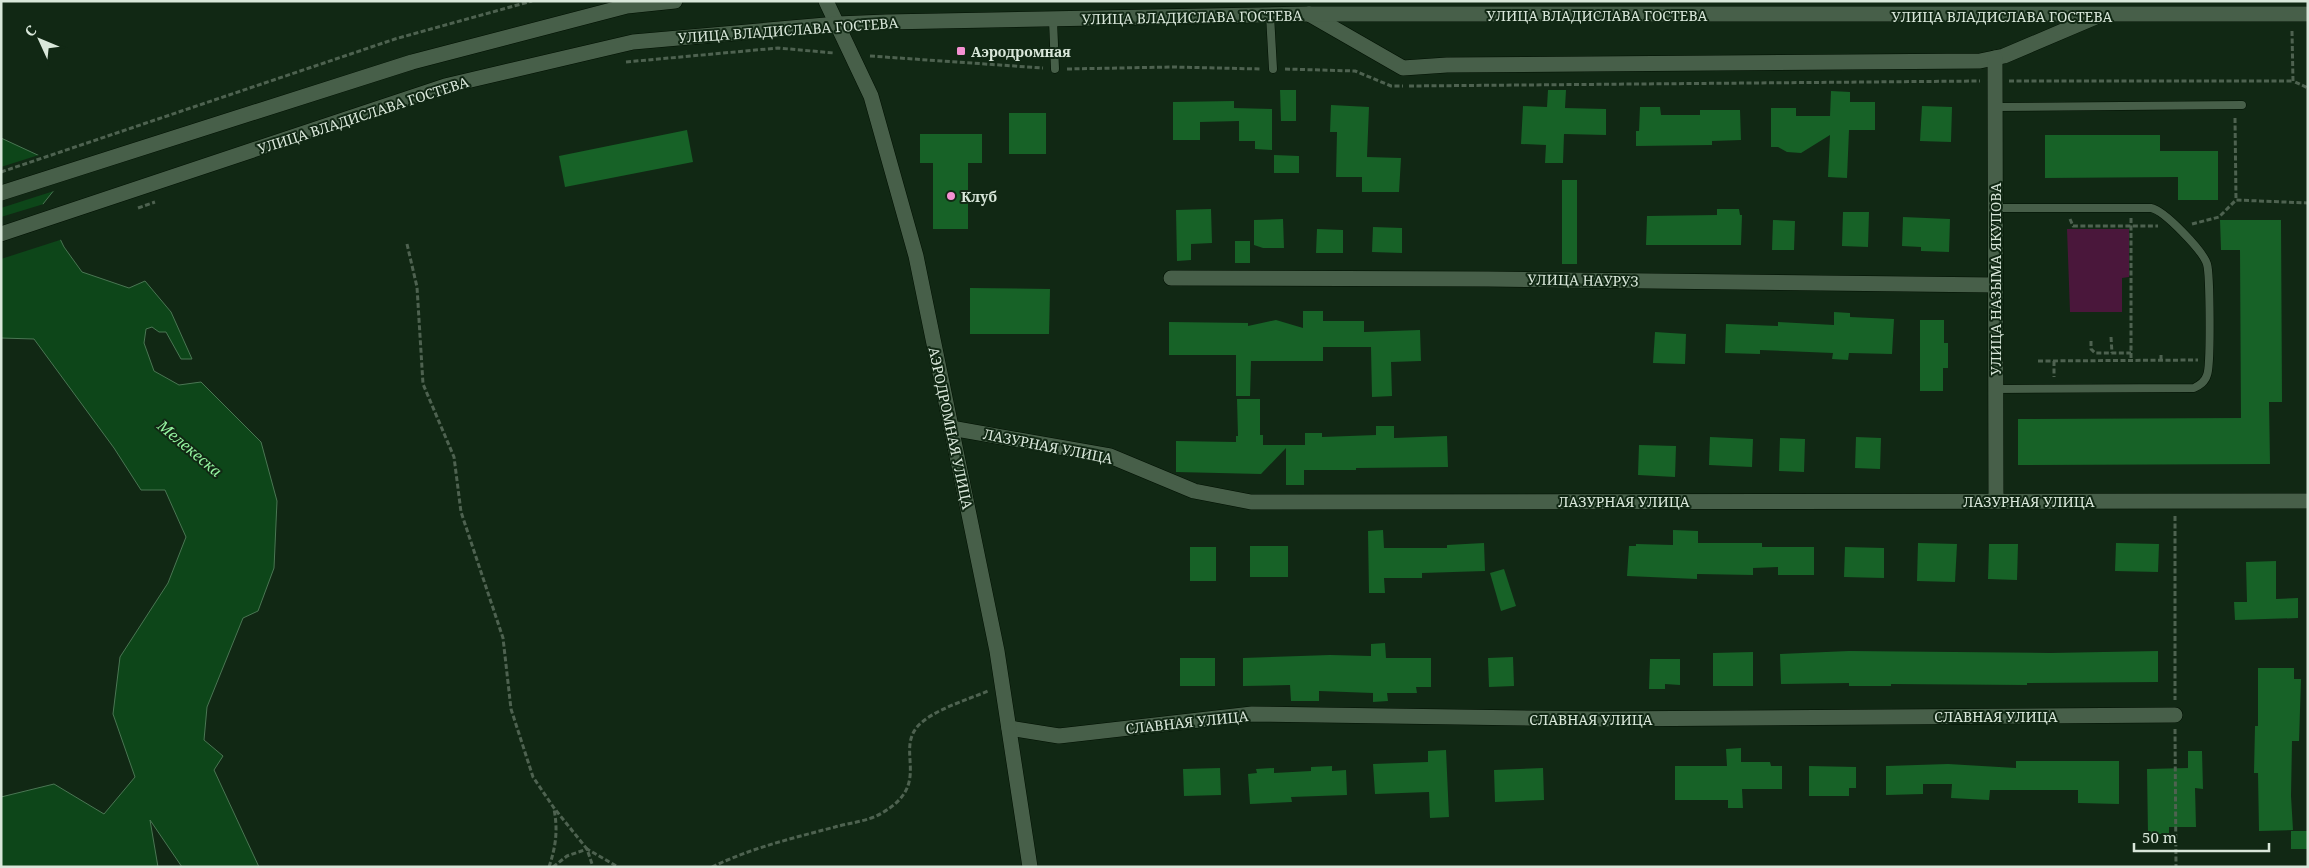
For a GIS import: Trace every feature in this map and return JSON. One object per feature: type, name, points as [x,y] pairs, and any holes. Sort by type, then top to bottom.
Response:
[{"type":"street","points":[[1,193],[412,62],[626,4],[676,1]]},
{"type":"street","name":"АЭРОДРОМНАЯ УЛИЦА","points":[[826,1],[872,96],[916,256],[1002,685],[1030,867]]},
{"type":"street","points":[[1309,14],[1403,68],[1447,65],[1980,61],[1995,58],[2098,16]]},
{"type":"street","name":"УЛИЦА ВЛАДИСЛАВА ГОСТЕВА","points":[[1,234],[102,202],[445,86],[633,42],[837,24],[1309,14],[2098,16],[2308,14]]},
{"type":"street","name":"УЛИЦА НАЗЫМА ЯКУПОВА","points":[[1995,58],[1996,500]]},
{"type":"street","name":"УЛИЦА НАУРУЗ","points":[[1171,278],[1488,279],[1995,285]]},
{"type":"street","name":"ЛАЗУРНАЯ УЛИЦА","points":[[951,428],[1110,456],[1194,491],[1251,502],[2308,501]]},
{"type":"street","name":"СЛАВНАЯ УЛИЦА","points":[[1009,728],[1059,736],[1252,714],[1601,719],[2175,715]]},
{"type":"lane","points":[[1270,15],[1273,69]]},
{"type":"lane","points":[[1053,20],[1055,69]]},
{"type":"lane","points":[[1995,107],[2238,105]]},
{"type":"lane","points":[[1995,208],[2157,209],[2203,256],[2208,265],[2209,360],[2207,376],[2204,381],[2194,388],[1996,389]]},
{"type":"path","points":[[1,172],[395,39],[532,1]]},
{"type":"path","points":[[2292,31],[2293,81],[2308,88]]},
{"type":"path","points":[[617,64],[778,48],[843,54]]},
{"type":"path","points":[[2176,227],[2216,219],[2236,200],[2238,105]]},
{"type":"path","points":[[144,206],[162,199]]},
{"type":"path","points":[[2236,200],[2308,203]]},
{"type":"path","points":[[2070,208],[2070,222],[2073,226],[2160,226]]},
{"type":"path","points":[[2131,208],[2131,360]]},
{"type":"path","points":[[407,244],[417,287],[423,384],[454,457],[461,512],[503,638],[511,709],[532,778],[587,849],[593,867]]},
{"type":"path","points":[[2112,337],[2112,353]]},
{"type":"path","points":[[2090,341],[2092,352],[2102,354],[2131,353]]},
{"type":"path","points":[[2160,360],[2161,353]]},
{"type":"path","points":[[2102,354],[2102,360]]},
{"type":"path","points":[[2038,361],[2209,360]]},
{"type":"path","points":[[2175,501],[2176,867]]},
{"type":"path","points":[[712,867],[740,853],[881,814],[901,798],[910,781],[910,743],[916,728],[931,716],[1002,685]]},
{"type":"path","points":[[551,867],[558,829],[554,808]]},
{"type":"path","points":[[551,867],[567,856],[587,849],[618,867]]},
{"type":"shaded area","points":[[2067,229],[2129,229],[2129,277],[2122,278],[2122,312],[2070,312]]},
{"type":"water","name":"Мелекеска","points":[[1,138],[70,170],[43,204],[64,247],[82,272],[129,288],[145,281],[171,312],[192,359],[181,359],[166,332],[159,332],[152,327],[146,329],[144,343],[154,371],[179,385],[201,382],[261,442],[277,501],[274,568],[258,611],[243,618],[207,707],[204,740],[223,756],[214,770],[259,867],[182,867],[150,820],[158,867],[1,867],[1,797],[54,784],[104,814],[135,777],[113,714],[120,657],[168,583],[186,537],[165,490],[141,490],[114,448],[34,339],[1,338]]},
{"type":"pier","points":[[42,154],[71,168],[72,172],[57,190],[1,208],[1,167]]},
{"type":"pier","points":[[47,203],[46,205],[63,239],[1,259],[1,217]]},
{"type":"building","points":[[1280,90],[1296,90],[1296,121],[1281,121]]},
{"type":"building","points":[[1548,90],[1566,90],[1565,108],[1606,109],[1606,135],[1564,134],[1563,163],[1545,163],[1546,145],[1521,144],[1523,106],[1547,107]]},
{"type":"building","points":[[1831,91],[1850,92],[1850,102],[1875,102],[1875,130],[1849,130],[1847,178],[1828,177],[1830,135],[1801,153],[1787,152],[1778,147],[1771,147],[1771,108],[1796,108],[1796,116],[1830,116]]},
{"type":"building","points":[[1234,101],[1234,108],[1272,109],[1272,150],[1255,149],[1255,141],[1239,141],[1239,121],[1200,122],[1200,140],[1173,140],[1173,102]]},
{"type":"building","points":[[1331,105],[1369,107],[1367,157],[1401,158],[1399,192],[1362,192],[1362,177],[1336,177],[1337,132],[1330,132]]},
{"type":"building","points":[[1922,106],[1952,107],[1951,142],[1920,141]]},
{"type":"building","points":[[1640,107],[1660,107],[1661,115],[1700,115],[1700,110],[1740,110],[1741,140],[1712,141],[1712,145],[1636,146],[1636,131],[1639,131]]},
{"type":"building","points":[[1009,113],[1046,113],[1046,154],[1009,154]]},
{"type":"building","points":[[687,130],[693,162],[565,187],[559,156]]},
{"type":"building","name":"Клуб","points":[[920,134],[982,134],[982,163],[968,163],[968,229],[933,229],[933,163],[920,163]]},
{"type":"building","points":[[2045,135],[2160,135],[2160,151],[2218,151],[2218,200],[2178,200],[2178,177],[2045,178]]},
{"type":"building","points":[[1274,155],[1299,156],[1299,173],[1274,173]]},
{"type":"building","points":[[1562,180],[1577,180],[1577,264],[1562,264]]},
{"type":"building","points":[[1211,209],[1212,243],[1191,244],[1191,260],[1177,261],[1176,210]]},
{"type":"building","points":[[1717,209],[1739,209],[1740,215],[1742,215],[1741,245],[1646,245],[1647,216],[1717,215]]},
{"type":"building","points":[[1843,212],[1869,212],[1868,247],[1842,246]]},
{"type":"building","points":[[1903,217],[1950,219],[1949,252],[1921,251],[1921,247],[1902,246]]},
{"type":"building","points":[[1283,219],[1284,248],[1263,248],[1254,245],[1254,220]]},
{"type":"building","points":[[1773,220],[1795,221],[1794,250],[1772,250]]},
{"type":"building","points":[[2220,220],[2281,220],[2282,402],[2269,402],[2270,464],[2018,465],[2018,419],[2241,418],[2240,250],[2221,250]]},
{"type":"building","points":[[1373,227],[1402,228],[1402,253],[1372,252]]},
{"type":"building","points":[[1317,229],[1343,230],[1343,253],[1316,253]]},
{"type":"building","points":[[1235,241],[1250,241],[1250,263],[1235,263]]},
{"type":"building","points":[[970,288],[1050,289],[1049,334],[970,334]]},
{"type":"building","points":[[1303,311],[1323,311],[1323,321],[1364,321],[1364,332],[1420,330],[1421,361],[1391,362],[1392,396],[1372,397],[1371,347],[1323,347],[1323,361],[1251,361],[1250,396],[1236,396],[1236,355],[1169,355],[1169,322],[1248,323],[1248,326],[1276,320],[1303,328]]},
{"type":"building","points":[[1834,312],[1850,313],[1850,317],[1894,319],[1892,354],[1849,353],[1848,360],[1832,359],[1833,353],[1760,350],[1760,354],[1725,353],[1726,324],[1778,326],[1778,322],[1834,325]]},
{"type":"building","points":[[1920,320],[1944,320],[1944,343],[1948,343],[1948,368],[1943,368],[1943,391],[1920,391]]},
{"type":"building","points":[[1655,332],[1686,334],[1685,364],[1653,363]]},
{"type":"building","points":[[1237,399],[1260,399],[1260,435],[1263,435],[1263,445],[1305,445],[1305,433],[1322,433],[1322,437],[1376,435],[1376,426],[1394,426],[1394,438],[1447,436],[1448,467],[1304,470],[1304,485],[1286,485],[1286,448],[1261,474],[1176,472],[1176,441],[1236,442],[1236,436],[1238,436]]},
{"type":"building","points":[[1710,437],[1753,439],[1752,467],[1709,465]]},
{"type":"building","points":[[1856,437],[1881,438],[1880,469],[1855,468]]},
{"type":"building","points":[[1780,438],[1805,439],[1804,472],[1779,471]]},
{"type":"building","points":[[1639,445],[1676,446],[1675,477],[1638,475]]},
{"type":"building","points":[[1383,530],[1384,548],[1447,548],[1447,545],[1484,543],[1485,571],[1422,573],[1422,578],[1384,578],[1385,593],[1369,593],[1368,531]]},
{"type":"building","points":[[1673,530],[1698,531],[1698,543],[1762,543],[1762,547],[1814,547],[1814,575],[1778,575],[1778,567],[1753,568],[1753,575],[1697,574],[1697,579],[1627,576],[1629,546],[1636,546],[1636,544],[1673,545]]},
{"type":"building","points":[[1918,543],[1957,544],[1955,582],[1917,581]]},
{"type":"building","points":[[2116,543],[2159,544],[2158,572],[2115,571]]},
{"type":"building","points":[[1989,544],[2018,544],[2017,580],[1988,579]]},
{"type":"building","points":[[1250,546],[1288,546],[1288,577],[1250,577]]},
{"type":"building","points":[[1190,547],[1216,547],[1216,581],[1190,581]]},
{"type":"building","points":[[1845,547],[1884,548],[1884,578],[1844,577]]},
{"type":"building","points":[[2276,561],[2276,599],[2298,598],[2298,618],[2235,620],[2234,602],[2247,602],[2246,562]]},
{"type":"building","points":[[1504,569],[1516,606],[1501,611],[1490,573]]},
{"type":"building","points":[[1385,643],[1386,658],[1431,658],[1431,687],[1416,687],[1417,693],[1387,693],[1388,701],[1373,702],[1373,693],[1319,691],[1319,701],[1291,701],[1290,685],[1243,686],[1243,658],[1330,655],[1371,656],[1371,644]]},
{"type":"building","points":[[1849,651],[2050,653],[2158,651],[2158,682],[2027,683],[2027,685],[1891,684],[1891,686],[1849,686],[1849,683],[1781,684],[1780,654]]},
{"type":"building","points":[[1753,652],[1753,686],[1713,686],[1713,653]]},
{"type":"building","points":[[1513,657],[1514,686],[1489,687],[1488,658]]},
{"type":"building","points":[[1180,658],[1215,658],[1215,686],[1180,686]]},
{"type":"building","points":[[1650,659],[1680,659],[1680,685],[1665,684],[1665,689],[1649,689]]},
{"type":"building","points":[[2258,668],[2294,668],[2294,679],[2301,679],[2299,741],[2292,741],[2291,796],[2293,830],[2259,831],[2258,773],[2254,773],[2255,726],[2258,726]]},
{"type":"building","points":[[1741,748],[1741,762],[1770,762],[1771,766],[1782,766],[1782,789],[1742,789],[1743,808],[1728,808],[1728,800],[1675,800],[1675,766],[1727,766],[1726,749]]},
{"type":"building","points":[[1446,750],[1449,817],[1430,818],[1429,792],[1375,794],[1373,764],[1428,762],[1428,751]]},
{"type":"building","points":[[2188,751],[2202,751],[2203,789],[2195,788],[2196,827],[2169,827],[2169,834],[2148,834],[2147,769],[2188,768]]},
{"type":"building","points":[[2016,761],[2119,761],[2119,804],[2078,803],[2078,790],[1990,790],[1989,800],[1951,798],[1952,784],[1923,784],[1923,794],[1886,795],[1886,766],[1948,764],[2016,768]]},
{"type":"building","points":[[1332,766],[1332,771],[1346,770],[1347,795],[1291,797],[1292,802],[1250,804],[1248,774],[1257,773],[1256,769],[1274,768],[1274,773],[1311,771],[1311,767]]},
{"type":"building","points":[[1809,766],[1856,767],[1856,788],[1849,788],[1849,796],[1809,796]]},
{"type":"building","points":[[1220,768],[1221,795],[1184,796],[1183,769]]},
{"type":"building","points":[[1543,768],[1544,800],[1495,802],[1494,770]]},
{"type":"building","points":[[2291,831],[2308,831],[2308,849],[2291,849]]},
{"type":"place","name":"Аэродромная","points":[[961,51]]},
{"type":"place","name":"Клуб","points":[[951,196]]}]
